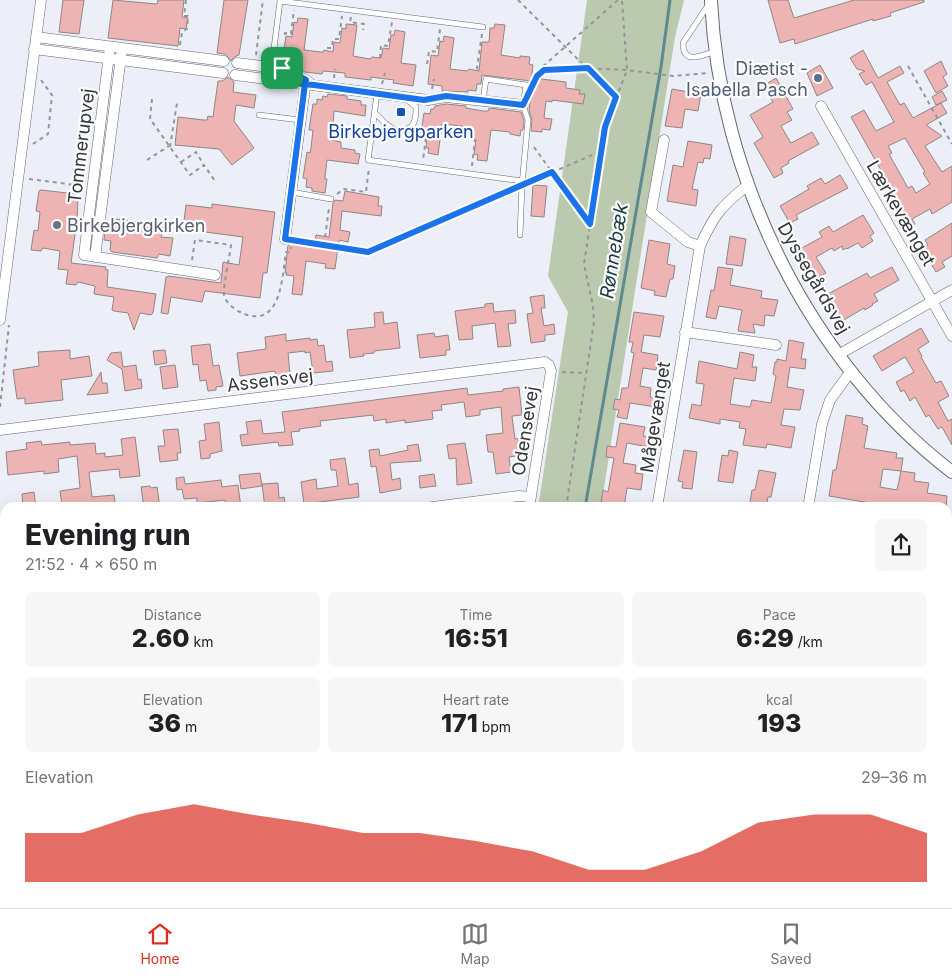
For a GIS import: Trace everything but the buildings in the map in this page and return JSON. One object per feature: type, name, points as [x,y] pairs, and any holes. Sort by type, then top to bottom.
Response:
[{"type":"street","points":[[5,322],[3,277],[41,0]]},
{"type":"street","name":"Dyssegårdsvej","points":[[711,1],[716,51],[728,118],[748,185],[785,270],[838,355],[851,371],[875,400],[916,442],[952,472]]},
{"type":"street","points":[[36,37],[224,62]]},
{"type":"street","name":"Tommerupvej","points":[[110,47],[84,256],[215,275]]},
{"type":"street","points":[[34,49],[223,73]]},
{"type":"street","name":"Tommerupvej","points":[[96,257],[122,49]]},
{"type":"street","points":[[237,63],[285,69],[308,83]]},
{"type":"street","points":[[235,75],[428,100],[446,96],[523,105]]},
{"type":"street","points":[[288,239],[291,192],[300,120],[308,83]]},
{"type":"street","name":"Lærkevænget","points":[[822,106],[952,336]]},
{"type":"street","points":[[664,140],[651,212],[688,242],[700,246]]},
{"type":"street","name":"Mågevænget","points":[[658,502],[700,246],[713,219],[728,201],[748,185]]},
{"type":"street","points":[[838,355],[952,290]]},
{"type":"street","points":[[685,332],[776,345]]},
{"type":"street","name":"Odensevej","points":[[530,502],[551,371],[549,365],[545,362]]},
{"type":"street","name":"Assensvej","points":[[0,430],[545,362]]},
{"type":"street","points":[[809,502],[822,424],[830,400],[851,371]]},
{"type":"street","points":[[472,502],[519,496],[530,502]]},
{"type":"lane","points":[[270,80],[280,0],[483,27]]},
{"type":"lane","points":[[711,1],[683,43],[683,50],[687,56],[693,58],[716,51]]},
{"type":"lane","points":[[484,100],[486,79],[526,85],[523,105],[528,120],[522,183],[520,235]]},
{"type":"lane","points":[[378,94],[368,160],[522,183]]},
{"type":"lane","points":[[375,113],[398,132],[410,129],[416,120],[416,107],[405,97]]},
{"type":"lane","points":[[259,115],[300,120]]},
{"type":"lane","points":[[291,192],[331,199]]},
{"type":"path","points":[[178,56],[182,32],[187,29],[188,16],[184,16],[186,0]]},
{"type":"path","points":[[254,65],[262,0]]},
{"type":"path","points":[[518,0],[616,97]]},
{"type":"path","points":[[540,74],[540,69],[618,0]]},
{"type":"path","points":[[567,502],[594,322],[593,306],[584,264],[605,127],[627,70],[622,0]]},
{"type":"path","points":[[284,41],[285,32],[291,34],[296,2]]},
{"type":"path","points":[[327,48],[332,48],[333,39],[339,40],[343,9]]},
{"type":"path","points":[[352,10],[350,22],[364,24],[363,30]]},
{"type":"path","points":[[380,58],[381,45],[388,46],[393,15]]},
{"type":"path","points":[[427,64],[429,51],[437,52],[441,21]]},
{"type":"path","points":[[483,27],[478,68],[483,73]]},
{"type":"path","points":[[908,66],[952,144]]},
{"type":"path","points":[[523,105],[544,70],[588,68],[627,70],[673,76],[711,72]]},
{"type":"path","points":[[34,144],[48,134],[52,95],[41,81],[42,73]]},
{"type":"path","points":[[432,89],[434,79]]},
{"type":"path","points":[[152,99],[150,120],[190,175],[204,165]]},
{"type":"path","points":[[147,160],[170,146],[177,103]]},
{"type":"path","points":[[416,120],[421,122],[420,136],[426,137],[422,167]]},
{"type":"path","points":[[526,137],[590,224]]},
{"type":"path","points":[[471,174],[474,140]]},
{"type":"path","points":[[190,272],[195,240],[231,244],[224,295],[229,304],[239,312],[253,316],[264,315],[272,310],[277,302],[286,252],[290,252],[288,239],[368,252],[522,183],[600,151]]},
{"type":"path","points":[[181,162],[196,152],[215,181]]},
{"type":"path","points":[[324,245],[331,199],[344,189],[366,192],[370,160]]},
{"type":"path","points":[[29,179],[93,187]]},
{"type":"path","points":[[0,407],[5,322]]},
{"type":"path","points":[[551,371],[585,373]]},
{"type":"green space","points":[[587,0],[684,0],[675,37],[602,502],[539,502],[568,312],[548,276]]},
{"type":"waterway","name":"Rønnebæk","points":[[586,502],[661,67],[670,0]]},
{"type":"place","name":"Diætist - Isabella Pasch","points":[[818,78]]},
{"type":"place","name":"Birkebjergparken","points":[[401,112]]},
{"type":"place","name":"Birkebjergkirken","points":[[57,225]]},
{"type":"route","points":[[282,68],[272,67],[270,80],[280,81],[305,84],[314,85],[424,100],[446,96],[523,105],[537,76],[544,70],[588,68],[616,97],[605,127],[600,151],[590,224],[552,172],[368,252],[285,239],[305,84],[306,80],[282,68]]}]
